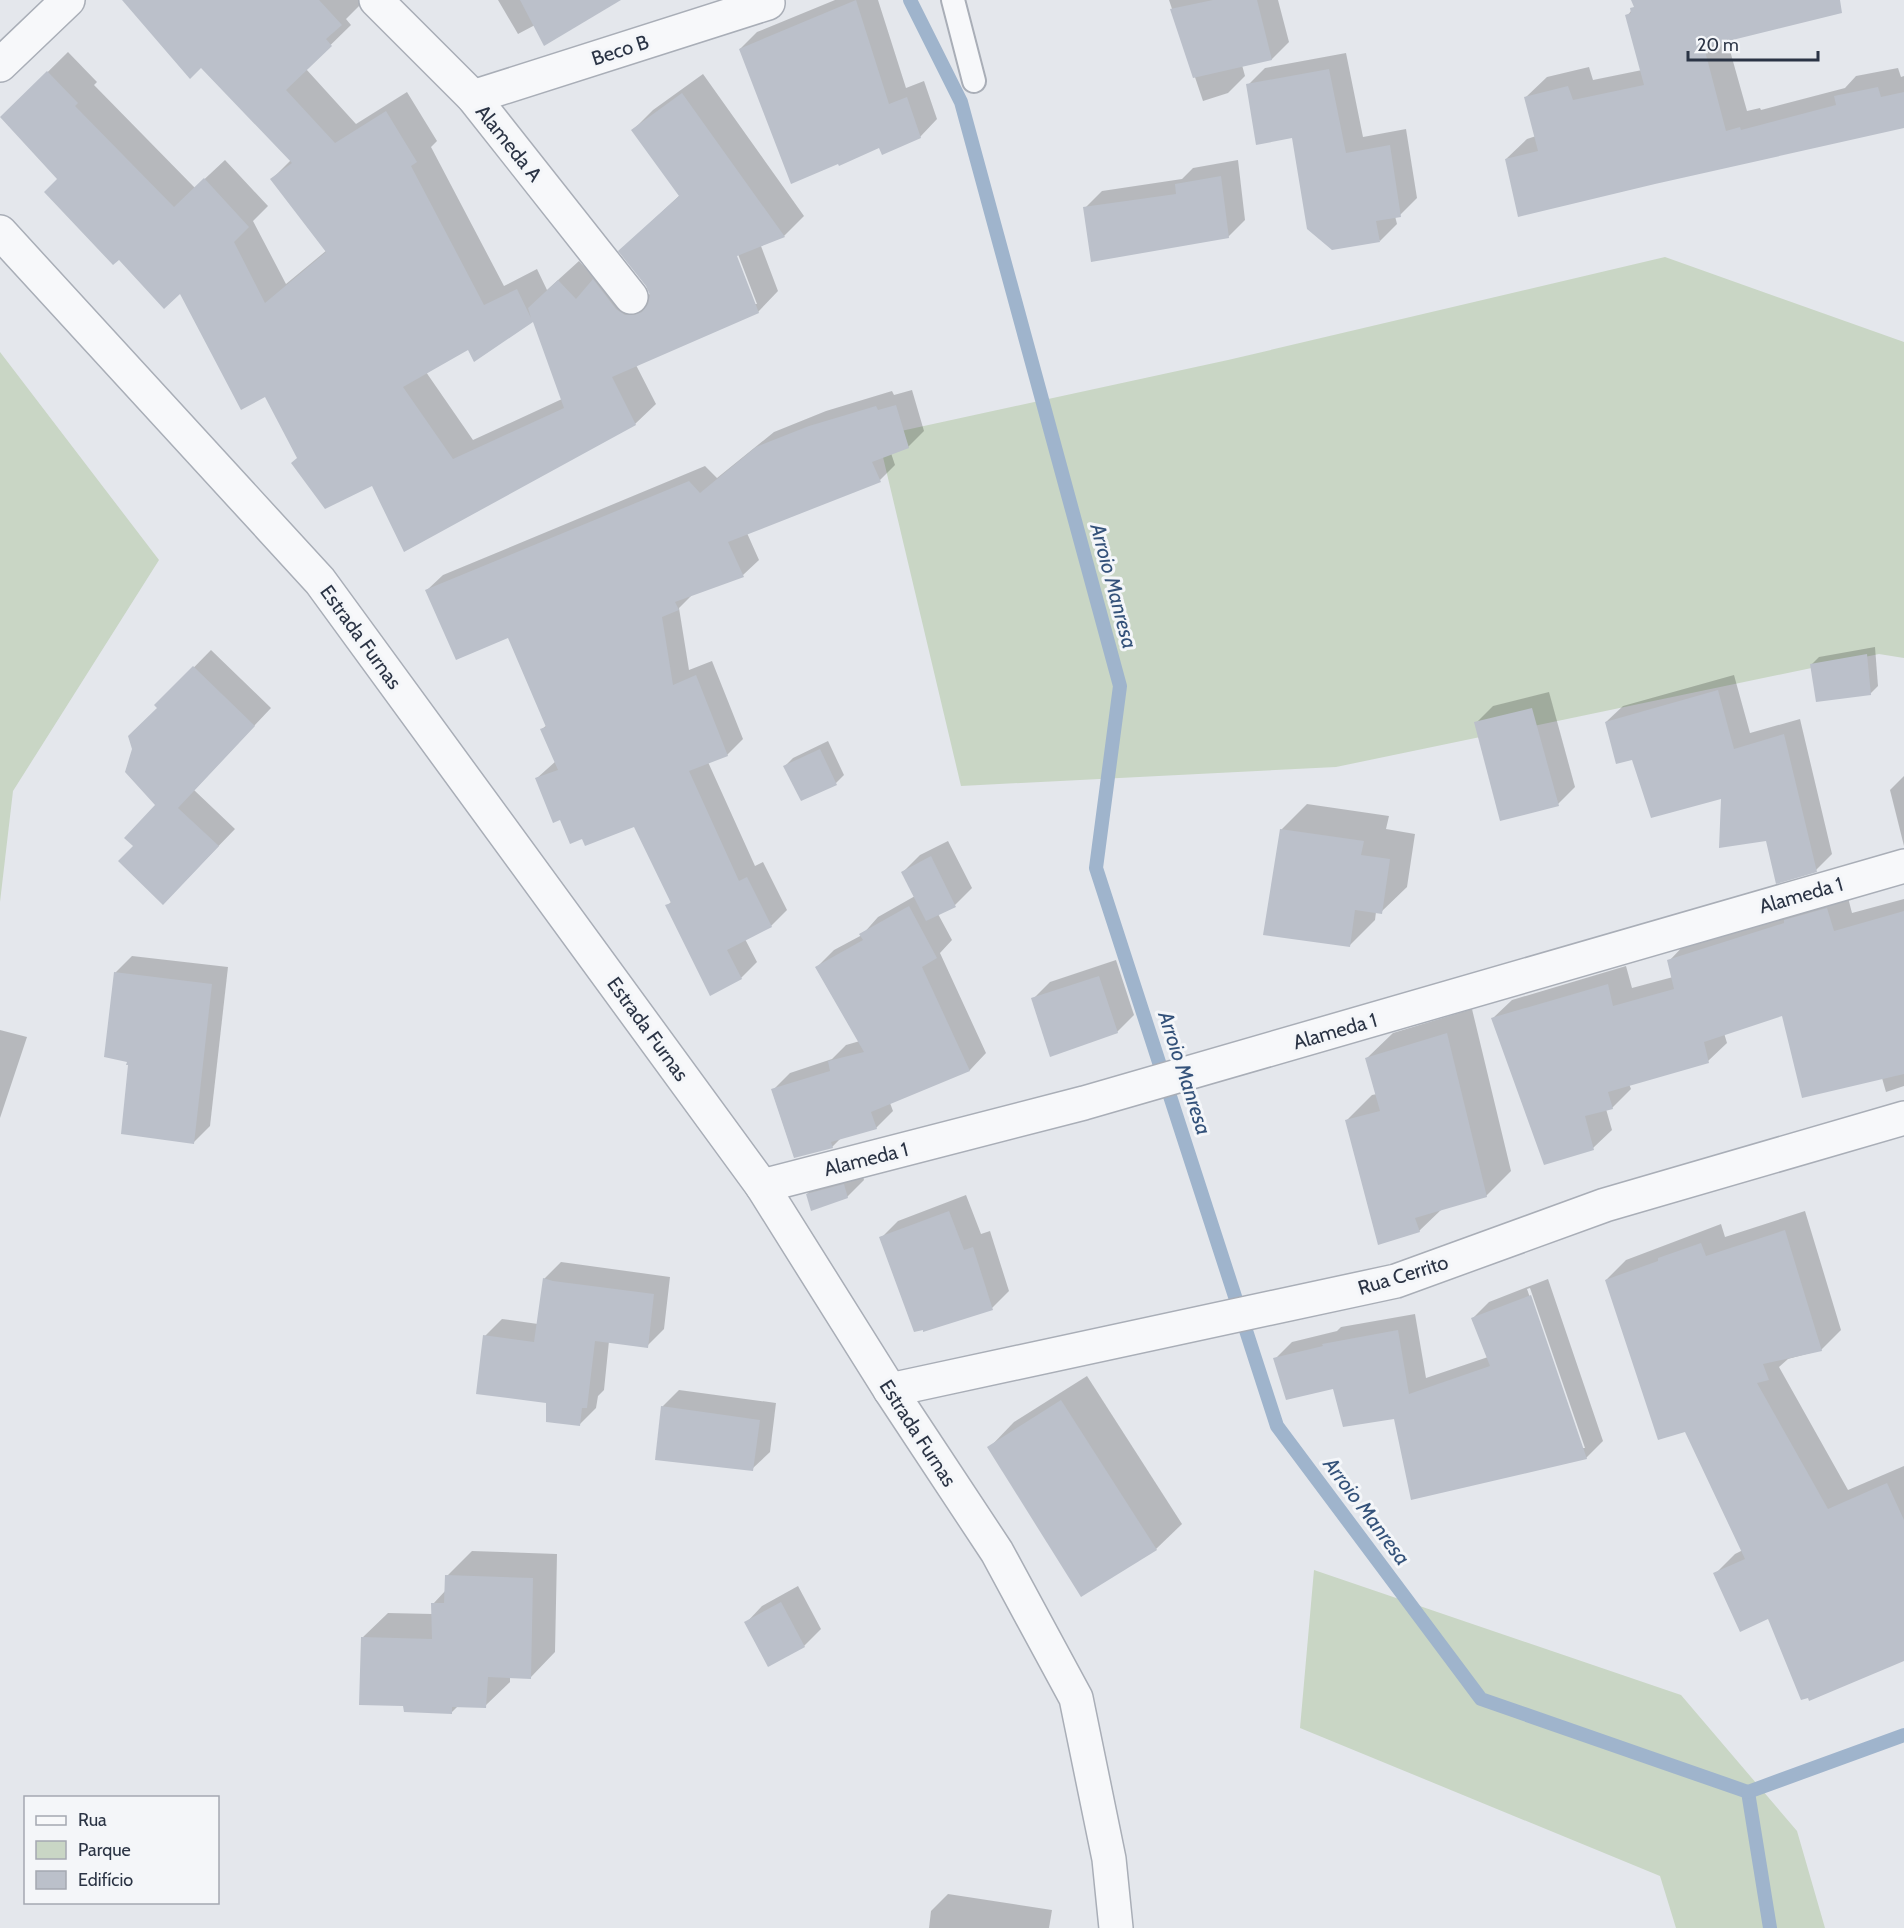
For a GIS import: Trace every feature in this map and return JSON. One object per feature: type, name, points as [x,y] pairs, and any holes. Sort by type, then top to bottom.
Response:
[{"type":"street","points":[[0,65],[68,0]]},
{"type":"street","name":"Alameda A","points":[[376,0],[473,98],[631,297]]},
{"type":"street","name":"Beco B","points":[[473,98],[768,3]]},
{"type":"street","name":"Estrada Furnas","points":[[0,232],[320,581],[762,1186],[890,1390],[997,1552],[1076,1698],[1109,1859],[1116,1928]]},
{"type":"street","name":"Alameda 1","points":[[762,1186],[1095,1100],[1904,866]]},
{"type":"street","name":"Rua Cerrito","points":[[890,1390],[1395,1281],[1605,1205],[1904,1118]]},
{"type":"lane","points":[[953,0],[974,81]]},
{"type":"green space","points":[[1665,257],[1904,342],[1904,658],[1879,654],[1336,767],[961,786],[878,436],[1228,360]]},
{"type":"green space","points":[[0,352],[159,560],[13,791],[0,902]]},
{"type":"green space","points":[[1314,1570],[1681,1695],[1797,1831],[1825,1928],[1676,1928],[1660,1876],[1300,1728]]},
{"type":"building","points":[[122,0],[319,0],[342,25],[326,39],[332,46],[286,90],[335,143],[386,111],[417,162],[411,166],[484,305],[517,289],[531,318],[528,308],[558,280],[576,299],[593,279],[616,309],[625,315],[642,312],[648,304],[650,295],[646,286],[618,251],[679,196],[631,130],[682,93],[785,237],[737,256],[759,313],[612,377],[636,425],[404,552],[372,486],[325,509],[291,463],[297,458],[265,397],[241,410],[180,294],[164,309],[119,260],[113,265],[44,192],[57,179],[0,117],[47,71],[78,103],[75,106],[174,207],[204,178],[249,227],[234,242],[265,303],[326,252],[270,179],[292,163],[201,68],[190,79]],"holes":[[[533,322],[564,408],[453,459],[403,387],[468,350],[474,362]]]},
{"type":"building","points":[[520,0],[621,0],[544,46]]},
{"type":"building","points":[[856,0],[889,104],[907,97],[921,138],[882,155],[879,148],[791,184],[739,49]]},
{"type":"building","points":[[1213,0],[1257,0],[1272,60],[1193,78],[1170,9]]},
{"type":"building","points":[[1631,0],[1840,0],[1842,13],[1704,47],[1726,131],[1740,127],[1741,130],[1836,105],[1834,96],[1878,87],[1881,97],[1904,92],[1904,128],[1518,217],[1505,159],[1538,151],[1524,97],[1568,86],[1573,100],[1644,85],[1625,15],[1631,13],[1630,8],[1634,7]]},
{"type":"building","points":[[1329,69],[1346,153],[1390,145],[1401,217],[1376,221],[1380,242],[1332,250],[1307,229],[1292,138],[1256,145],[1246,84]]},
{"type":"building","points":[[1221,176],[1229,238],[1091,262],[1083,207],[1176,194],[1175,184]]},
{"type":"building","points":[[896,405],[909,448],[872,462],[881,482],[728,542],[744,577],[675,602],[679,610],[662,617],[673,685],[696,675],[728,756],[689,771],[739,881],[747,877],[772,927],[727,950],[742,979],[710,996],[665,905],[671,903],[634,827],[585,846],[582,839],[570,844],[560,820],[553,823],[535,778],[558,770],[540,729],[546,727],[508,638],[456,660],[425,590],[689,481],[700,493],[756,447],[809,426],[876,406],[878,410]]},
{"type":"building","points":[[1867,654],[1871,695],[1816,702],[1810,664]]},
{"type":"building","points":[[193,666],[255,726],[178,808],[219,846],[163,905],[118,861],[133,846],[124,838],[155,805],[125,772],[132,749],[128,736],[157,708],[154,705]]},
{"type":"building","points":[[1718,690],[1734,749],[1784,734],[1817,872],[1776,884],[1766,841],[1719,848],[1721,799],[1651,818],[1632,760],[1616,764],[1605,722]]},
{"type":"building","points":[[1532,708],[1559,806],[1500,821],[1474,722]]},
{"type":"building","points":[[820,749],[837,785],[801,801],[783,766]]},
{"type":"building","points":[[1280,829],[1364,841],[1361,855],[1390,859],[1382,914],[1355,910],[1350,947],[1263,935]]},
{"type":"building","points":[[931,856],[956,907],[926,921],[901,872]]},
{"type":"building","points":[[909,906],[937,958],[922,967],[970,1071],[871,1112],[877,1129],[831,1142],[833,1148],[794,1158],[771,1089],[830,1071],[828,1061],[864,1052],[815,967],[863,940],[859,934]]},
{"type":"building","points":[[1827,908],[1834,931],[1904,911],[1904,1074],[1802,1098],[1782,1016],[1704,1042],[1709,1063],[1608,1092],[1613,1109],[1585,1116],[1594,1150],[1544,1165],[1491,1018],[1608,984],[1613,1006],[1674,989],[1667,960],[1784,923],[1784,920]]},
{"type":"building","points":[[114,972],[212,984],[194,1144],[121,1134],[128,1065],[126,1065],[127,1062],[104,1057]]},
{"type":"building","points":[[1099,976],[1118,1033],[1050,1057],[1031,998]]},
{"type":"building","points":[[1447,1033],[1487,1197],[1415,1218],[1420,1232],[1378,1245],[1345,1120],[1380,1111],[1365,1058]]},
{"type":"building","points":[[844,1184],[848,1198],[811,1211],[806,1194]]},
{"type":"building","points":[[949,1211],[964,1250],[973,1247],[993,1310],[923,1332],[923,1330],[914,1332],[879,1237]]},
{"type":"building","points":[[1785,1230],[1822,1351],[1763,1364],[1769,1380],[1757,1383],[1828,1509],[1887,1483],[1904,1520],[1904,1661],[1809,1701],[1808,1698],[1801,1700],[1768,1619],[1740,1632],[1713,1573],[1745,1559],[1685,1432],[1658,1440],[1605,1280],[1701,1243],[1706,1256]]},
{"type":"building","points":[[543,1278],[654,1294],[648,1348],[595,1341],[587,1408],[582,1408],[580,1426],[546,1422],[546,1403],[476,1394],[483,1335],[534,1342]]},
{"type":"building","points":[[1531,1295],[1587,1459],[1411,1500],[1394,1419],[1343,1427],[1333,1389],[1286,1400],[1273,1358],[1323,1346],[1322,1344],[1398,1330],[1409,1394],[1490,1366],[1471,1318]]},
{"type":"building","points":[[1061,1400],[1157,1550],[1081,1597],[987,1447]]},
{"type":"building","points":[[661,1406],[760,1420],[753,1471],[655,1460]]},
{"type":"building","points":[[445,1575],[533,1578],[531,1679],[488,1677],[486,1708],[452,1707],[452,1714],[404,1712],[403,1706],[359,1705],[361,1637],[432,1639],[431,1603],[444,1603]]},
{"type":"building","points":[[781,1602],[805,1647],[768,1667],[744,1622]]},
{"type":"waterway","name":"Arroio Manresa","points":[[910,0],[961,102],[1120,686],[1096,868],[1277,1426],[1481,1699],[1748,1792],[1770,1928]]},
{"type":"waterway","points":[[1748,1792],[1904,1735]]}]
